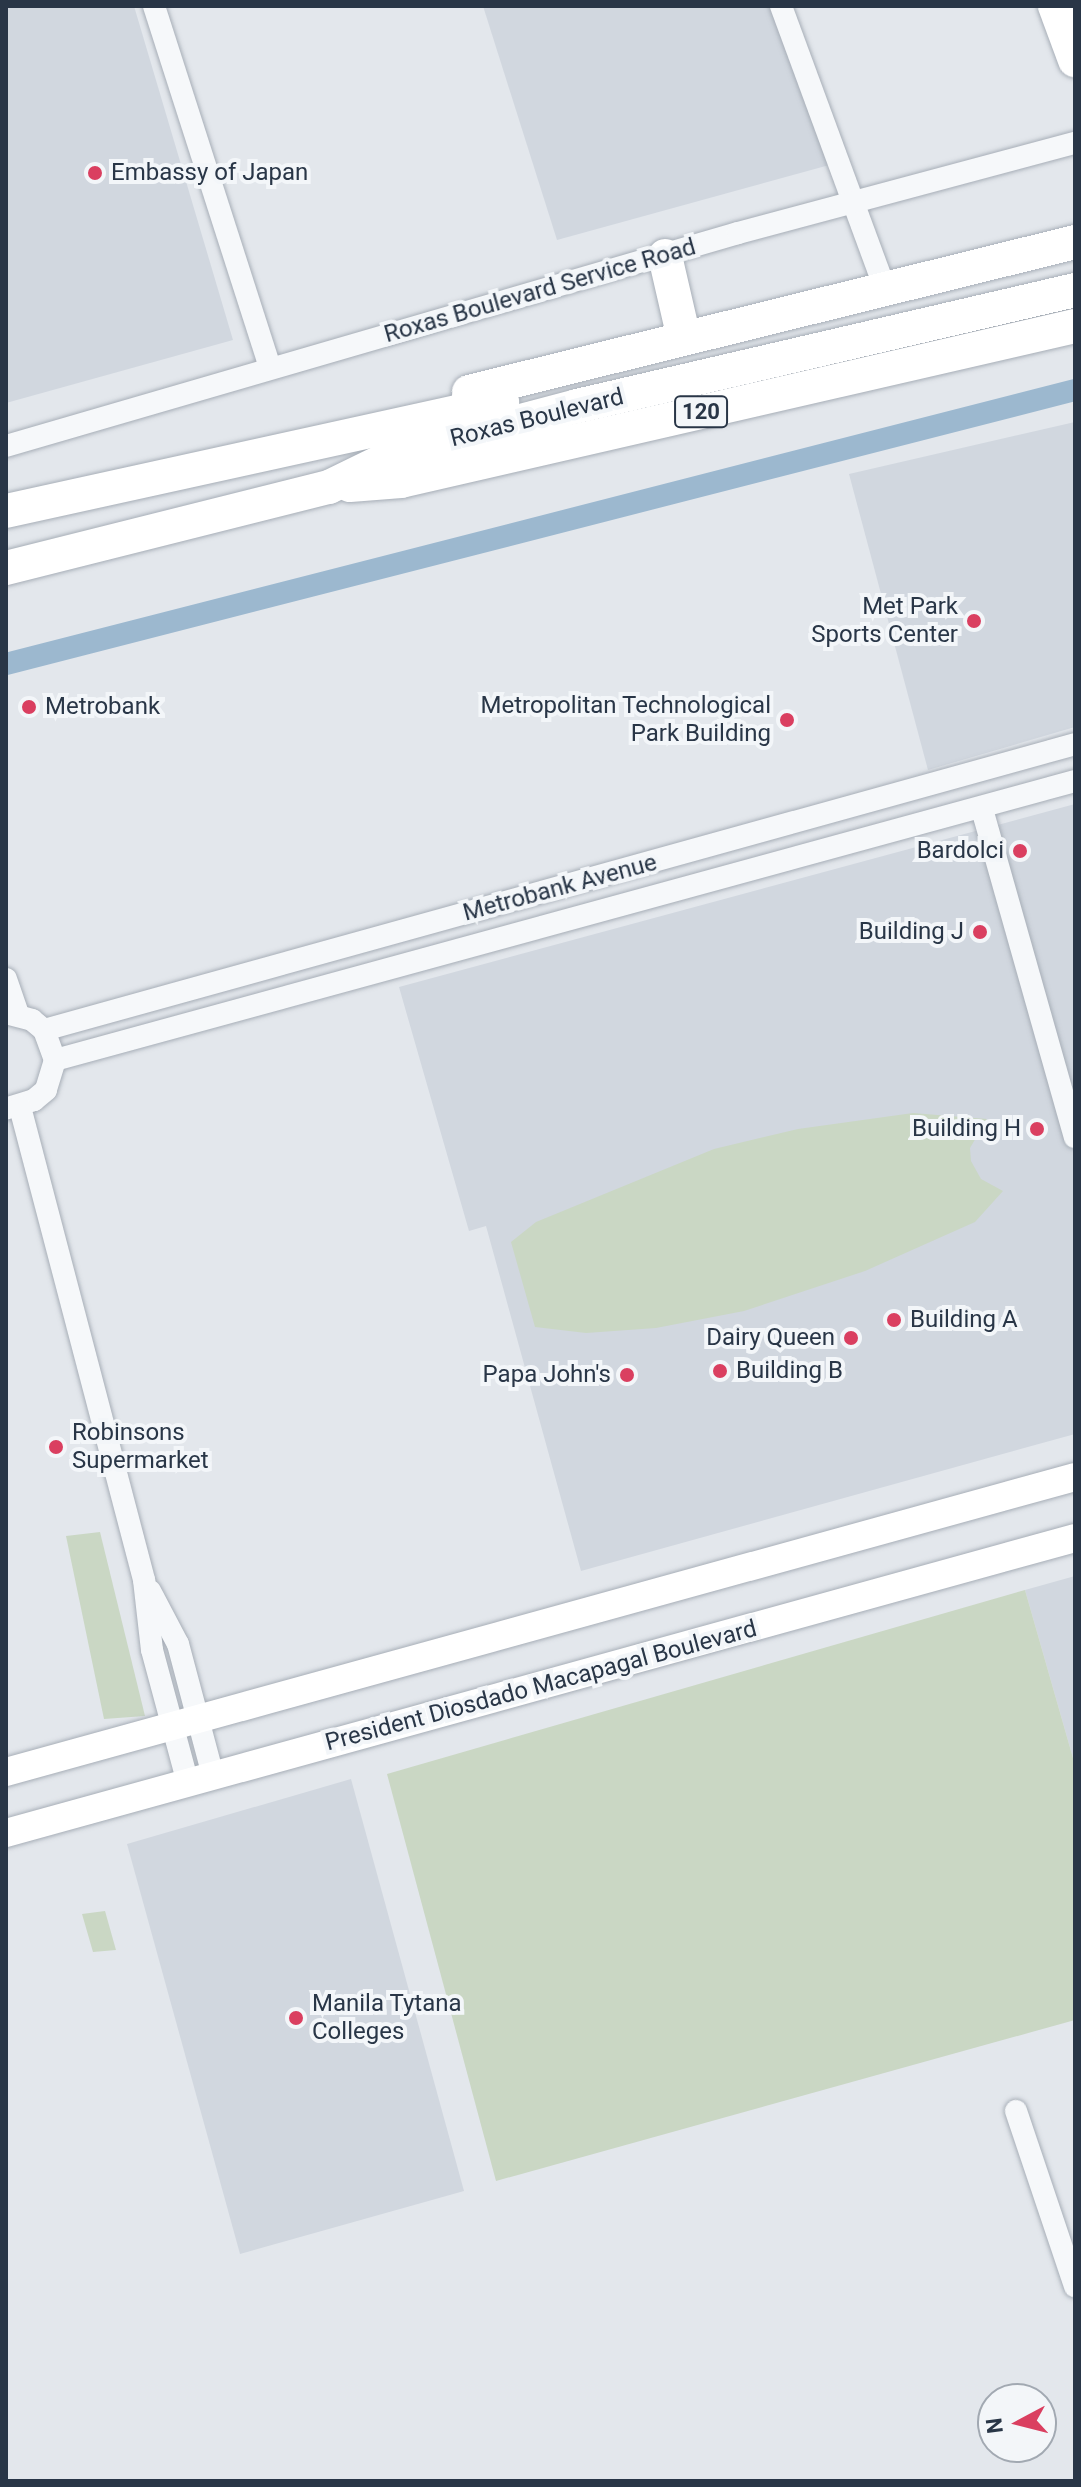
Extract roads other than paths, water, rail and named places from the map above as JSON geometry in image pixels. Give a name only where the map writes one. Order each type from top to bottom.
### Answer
[{"type":"highway","points":[[1055,6],[1075,60]]},
{"type":"highway","name":"120","points":[[320,439],[388,412],[684,338],[885,289],[1069,254]]},
{"type":"highway","name":"Roxas Boulevard","points":[[6,568],[329,487],[397,454],[574,396],[1069,254]]},
{"type":"highway","points":[[665,256],[684,338]]},
{"type":"highway","name":"Roxas Boulevard","points":[[6,511],[320,439],[392,430],[574,396],[1075,290]]},
{"type":"highway","name":"120","points":[[329,487],[401,481],[1074,326]]},
{"type":"main road","points":[[6,1772],[184,1720],[1075,1477]]},
{"type":"main road","name":"President Diosdado Macapagal Boulevard","points":[[6,1833],[1075,1538]]},
{"type":"street","points":[[154,6],[270,367]]},
{"type":"street","points":[[781,6],[850,206],[885,289]]},
{"type":"street","name":"Roxas Boulevard Service Road","points":[[6,446],[270,367],[1075,143]]},
{"type":"street","name":"Metrobank Avenue","points":[[44,1030],[1075,744]]},
{"type":"street","name":"Metrobank Avenue","points":[[55,1060],[982,809],[1075,781]]},
{"type":"street","points":[[982,809],[1075,1137]]},
{"type":"street","points":[[6,979],[12,1014],[44,1030],[55,1060],[46,1090],[13,1108],[144,1580],[152,1650],[184,1720],[200,1780]]},
{"type":"street","points":[[1016,2111],[1075,2286]]},
{"type":"waterway","points":[[6,664],[1075,390]]},
{"type":"place","name":"Embassy of Japan","points":[[95,173]]},
{"type":"place","name":"Met Park Sports Center","points":[[974,621]]},
{"type":"place","name":"Metrobank","points":[[29,707]]},
{"type":"place","name":"Metropolitan Technological Park Building","points":[[787,720]]},
{"type":"place","name":"Bardolci","points":[[1020,851]]},
{"type":"place","name":"Building J","points":[[980,932]]},
{"type":"place","name":"Building H","points":[[1037,1129]]},
{"type":"place","name":"Building A","points":[[894,1320]]},
{"type":"place","name":"Dairy Queen","points":[[851,1338]]},
{"type":"place","name":"Building B","points":[[720,1371]]},
{"type":"place","name":"Papa John's","points":[[627,1375]]},
{"type":"place","name":"Robinsons Supermarket","points":[[56,1447]]},
{"type":"place","name":"Manila Tytana Colleges","points":[[296,2018]]}]
